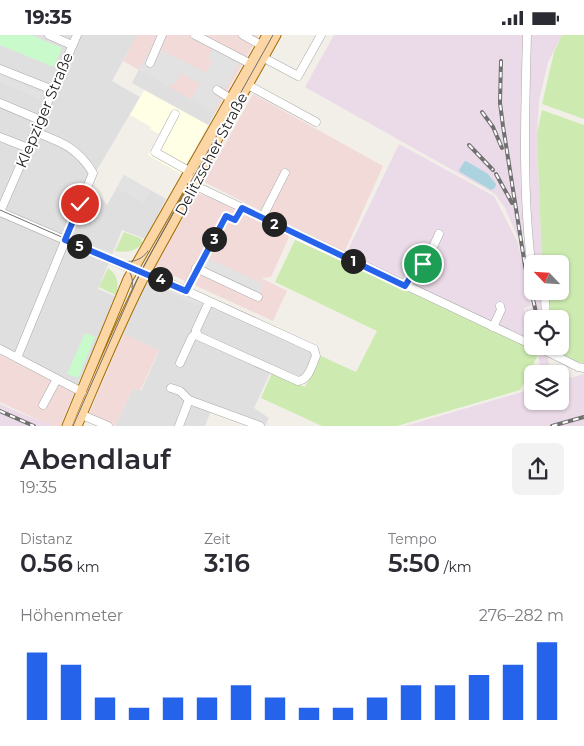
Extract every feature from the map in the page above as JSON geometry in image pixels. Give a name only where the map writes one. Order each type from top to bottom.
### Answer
[{"type":"main road","name":"Delitzscher Straße","points":[[67,426],[96,354],[134,269],[267,35]]},
{"type":"main road","name":"Delitzscher Straße","points":[[77,426],[146,273],[276,35]]},
{"type":"street","points":[[49,35],[72,45]]},
{"type":"street","name":"Klepziger Straße","points":[[0,212],[20,156],[28,148],[77,35]]},
{"type":"street","points":[[150,63],[162,35]]},
{"type":"street","points":[[195,35],[251,63]]},
{"type":"street","points":[[243,35],[261,45]]},
{"type":"street","points":[[264,58],[298,76],[321,35]]},
{"type":"street","points":[[527,35],[525,165],[530,255]]},
{"type":"street","points":[[0,69],[53,90]]},
{"type":"street","points":[[248,85],[316,122]]},
{"type":"street","points":[[217,89],[231,99]]},
{"type":"street","points":[[41,96],[49,100]]},
{"type":"street","points":[[0,103],[40,120]]},
{"type":"street","points":[[175,114],[155,152],[188,173],[194,185],[524,341]]},
{"type":"street","points":[[17,358],[93,173],[80,155],[66,144],[35,132]]},
{"type":"street","points":[[0,137],[28,148]]},
{"type":"street","points":[[262,218],[285,173]]},
{"type":"street","points":[[80,204],[92,208]]},
{"type":"street","points":[[186,291],[196,268],[226,216],[235,220],[242,208]]},
{"type":"street","points":[[0,212],[209,301],[314,349],[316,356],[306,378],[298,381],[198,336],[196,333]]},
{"type":"street","points":[[405,286],[418,265],[426,261],[439,235]]},
{"type":"street","points":[[196,268],[258,297]]},
{"type":"street","points":[[180,363],[192,337],[196,333],[209,301]]},
{"type":"street","points":[[493,327],[501,309],[500,306]]},
{"type":"street","points":[[0,349],[82,392]]},
{"type":"street","points":[[557,355],[578,367],[584,368]]},
{"type":"street","points":[[43,405],[57,379]]},
{"type":"street","points":[[171,388],[180,391],[189,400],[260,426]]},
{"type":"street","points":[[179,426],[189,400]]},
{"type":"street","points":[[82,415],[108,426]]},
{"type":"shaded area","points":[[0,35],[137,35],[112,81],[140,97],[89,182],[107,205],[124,175],[166,199],[145,239],[122,230],[98,289],[117,297],[75,390],[0,349]]},
{"type":"shaded area","points":[[137,35],[259,35],[215,113],[123,61]]},
{"type":"shaded area","points":[[334,35],[562,35],[548,62],[539,101],[537,133],[542,255],[524,255],[524,300],[530,300],[531,306],[524,308],[524,337],[346,254],[399,144],[494,196],[518,243],[522,261],[520,246],[526,245],[523,196],[524,235],[517,236],[505,208],[495,194],[305,87]]},
{"type":"shaded area","points":[[155,47],[206,73],[213,61],[208,58],[213,47],[240,61],[226,88],[221,86],[216,97],[220,99],[213,112],[191,100],[200,84],[181,73],[175,84],[172,83],[169,88],[139,69],[149,52],[151,53]]},
{"type":"shaded area","points":[[139,69],[215,113],[208,125],[132,83]]},
{"type":"shaded area","points":[[0,75],[42,93],[40,99],[0,82]]},
{"type":"shaded area","points":[[144,90],[208,125],[181,174],[148,155],[159,134],[130,115]]},
{"type":"shaded area","points":[[253,94],[383,166],[344,253],[204,182]]},
{"type":"shaded area","points":[[124,175],[151,191],[144,203],[117,188]]},
{"type":"shaded area","points":[[186,183],[190,190],[158,242],[153,240]]},
{"type":"shaded area","points":[[197,193],[252,217],[283,232],[289,237],[271,277],[261,278],[287,291],[273,321],[157,268],[156,265]]},
{"type":"shaded area","points":[[90,196],[103,201],[95,221],[83,214]]},
{"type":"shaded area","points":[[204,257],[263,284],[256,299],[197,272]]},
{"type":"shaded area","points":[[155,282],[315,354],[302,382],[272,369],[254,408],[269,418],[265,426],[189,400],[211,411],[205,426],[115,426],[133,388],[141,391],[159,351],[123,334],[145,285]]},
{"type":"shaded area","points":[[162,284],[201,302],[200,306],[160,288]]},
{"type":"shaded area","points":[[531,300],[543,300],[544,310],[526,310],[533,308]]},
{"type":"shaded area","points":[[123,334],[159,350],[140,391],[133,388],[115,426],[89,414]]},
{"type":"shaded area","points":[[0,349],[75,390],[61,426],[51,426],[0,402]]},
{"type":"shaded area","points":[[538,355],[547,355],[550,365],[540,365]]},
{"type":"shaded area","points":[[584,374],[584,426],[405,426],[524,391],[524,410],[569,410],[569,378]]},
{"type":"shaded area","points":[[0,404],[13,410],[53,426],[0,426]]},
{"type":"green space","points":[[0,35],[31,35],[62,48],[54,67],[0,45]]},
{"type":"green space","points":[[562,35],[584,35],[584,119],[542,104],[554,52]]},
{"type":"green space","points":[[542,110],[584,125],[584,363],[561,355],[569,355],[569,310],[544,310],[543,300],[569,300],[569,255],[542,255],[537,133]]},
{"type":"green space","points":[[124,232],[142,239],[141,241],[143,242],[131,251],[115,251]]},
{"type":"green space","points":[[295,240],[524,344],[524,355],[538,355],[533,365],[524,365],[524,382],[520,390],[397,426],[322,426],[261,398],[272,373],[305,387],[321,356],[356,372],[377,331],[275,282]]},
{"type":"green space","points":[[108,268],[117,280],[116,295],[99,287]]},
{"type":"green space","points":[[85,333],[95,337],[78,378],[67,374]]},
{"type":"water","points":[[466,161],[488,174],[496,184],[495,188],[491,190],[460,172],[459,170]]},
{"type":"tram line","points":[[73,426],[141,271],[273,35]]},
{"type":"tram line","points":[[0,210],[121,263],[131,274],[132,288]]},
{"type":"tram line","points":[[117,260],[134,261],[145,255],[148,251]]},
{"type":"railway","points":[[501,61],[500,103],[503,126],[525,266],[536,310]]},
{"type":"railway","points":[[482,112],[493,127],[502,148]]},
{"type":"railway","points":[[469,145],[493,170]]},
{"type":"railway","points":[[496,174],[512,203]]},
{"type":"railway","points":[[0,411],[34,426]]},
{"type":"railway","points":[[552,426],[584,417]]},
{"type":"route","points":[[80,204],[65,240],[186,291],[196,268],[226,216],[235,220],[242,208],[405,286],[418,265],[423,264]]}]
